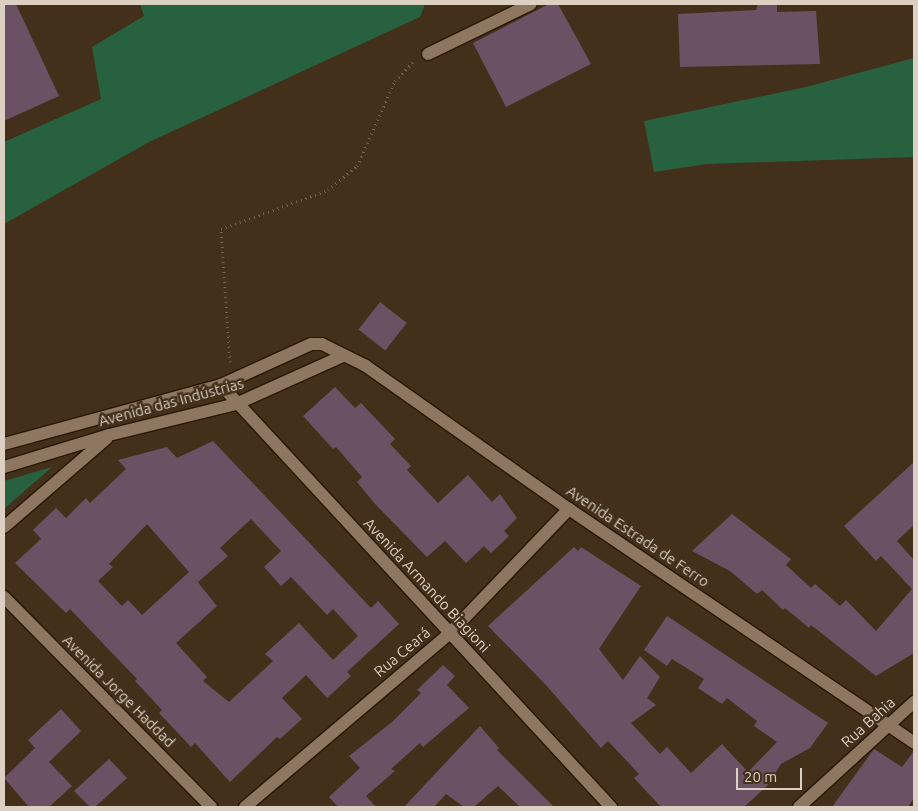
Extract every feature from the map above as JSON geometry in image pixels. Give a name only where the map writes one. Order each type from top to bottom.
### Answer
[{"type":"street","points":[[428,54],[531,4]]},
{"type":"street","name":"Avenida das Indústrias","points":[[4,444],[226,382],[311,344],[322,344],[343,356]]},
{"type":"street","name":"Avenida das Indústrias","points":[[4,467],[110,435],[236,404],[343,356]]},
{"type":"street","name":"Avenida Estrada de Ferro","points":[[343,356],[366,366],[569,509],[914,743]]},
{"type":"street","name":"Avenida Armando Biagioni","points":[[226,382],[236,404],[611,807]]},
{"type":"street","points":[[4,527],[110,435]]},
{"type":"street","name":"Rua Ceará","points":[[245,807],[450,633],[569,509]]},
{"type":"street","name":"Avenida Jorge Haddad","points":[[4,597],[210,807]]},
{"type":"street","name":"Rua Bahia","points":[[799,807],[914,702]]},
{"type":"path","points":[[226,382],[222,230],[328,190],[357,166],[395,81],[409,64],[428,54]]},
{"type":"green space","points":[[140,4],[425,4],[420,17],[149,142],[4,224],[4,142],[101,99],[92,47],[144,16]]},
{"type":"green space","points":[[914,58],[914,157],[707,164],[654,172],[644,121],[806,87]]},
{"type":"green space","points":[[52,467],[4,509],[4,481]]},
{"type":"building","points":[[4,4],[16,4],[59,96],[4,121]]},
{"type":"building","points":[[549,4],[558,4],[591,64],[506,107],[473,43]]},
{"type":"building","points":[[758,4],[777,4],[777,12],[816,11],[820,64],[680,67],[678,14],[756,10]]},
{"type":"building","points":[[380,302],[407,323],[385,351],[358,330]]},
{"type":"building","points":[[335,387],[355,408],[361,403],[395,439],[390,444],[411,466],[407,470],[438,503],[468,475],[492,502],[500,494],[517,518],[504,531],[509,536],[491,553],[484,546],[466,563],[445,541],[427,557],[376,505],[357,482],[362,477],[336,447],[333,449],[303,416]]},
{"type":"building","points":[[213,441],[371,608],[378,601],[399,624],[347,672],[351,676],[327,698],[306,675],[282,698],[302,719],[280,739],[277,737],[230,782],[195,743],[191,747],[159,713],[162,710],[135,681],[137,679],[70,609],[66,613],[15,563],[41,539],[33,530],[56,508],[66,518],[86,498],[90,503],[126,469],[118,460],[167,447],[177,458]],"holes":[[[251,519],[281,551],[264,567],[281,586],[291,577],[327,615],[333,609],[358,636],[333,660],[299,623],[265,654],[273,661],[229,702],[203,681],[207,677],[176,643],[217,606],[192,575],[198,582],[228,556],[220,548]],[[147,524],[189,572],[142,615],[128,600],[122,606],[98,581],[113,567],[109,564]]]},
{"type":"building","points":[[914,462],[914,525],[897,541],[914,560],[914,653],[876,676],[811,625],[809,628],[785,608],[783,610],[762,590],[757,594],[730,571],[692,551],[732,514],[791,559],[786,565],[811,588],[815,584],[840,606],[846,600],[876,631],[912,589],[881,556],[876,561],[844,526]]},
{"type":"building","points":[[574,547],[578,551],[581,547],[641,586],[599,649],[623,680],[640,656],[660,677],[647,698],[656,705],[631,723],[660,754],[667,747],[691,773],[722,744],[748,772],[777,742],[754,726],[757,721],[727,698],[722,704],[698,688],[704,679],[672,659],[667,666],[644,650],[667,616],[828,723],[810,748],[781,764],[768,785],[744,807],[661,807],[634,778],[639,774],[608,741],[601,748],[545,684],[488,626]]},
{"type":"building","points":[[443,665],[455,676],[447,685],[469,708],[423,747],[420,743],[391,769],[395,771],[366,796],[376,807],[338,807],[329,797],[360,768],[349,756],[392,722],[421,693],[417,690]]},
{"type":"building","points":[[61,709],[81,731],[49,762],[72,786],[49,807],[29,807],[4,778],[35,748],[28,740]]},
{"type":"building","points":[[480,726],[499,748],[497,750],[554,807],[520,807],[498,786],[474,807],[464,807],[446,794],[434,807],[404,807]]},
{"type":"building","points":[[874,749],[902,767],[914,751],[914,798],[908,807],[832,807]]},
{"type":"building","points":[[109,759],[127,778],[95,807],[90,807],[74,791]]}]
